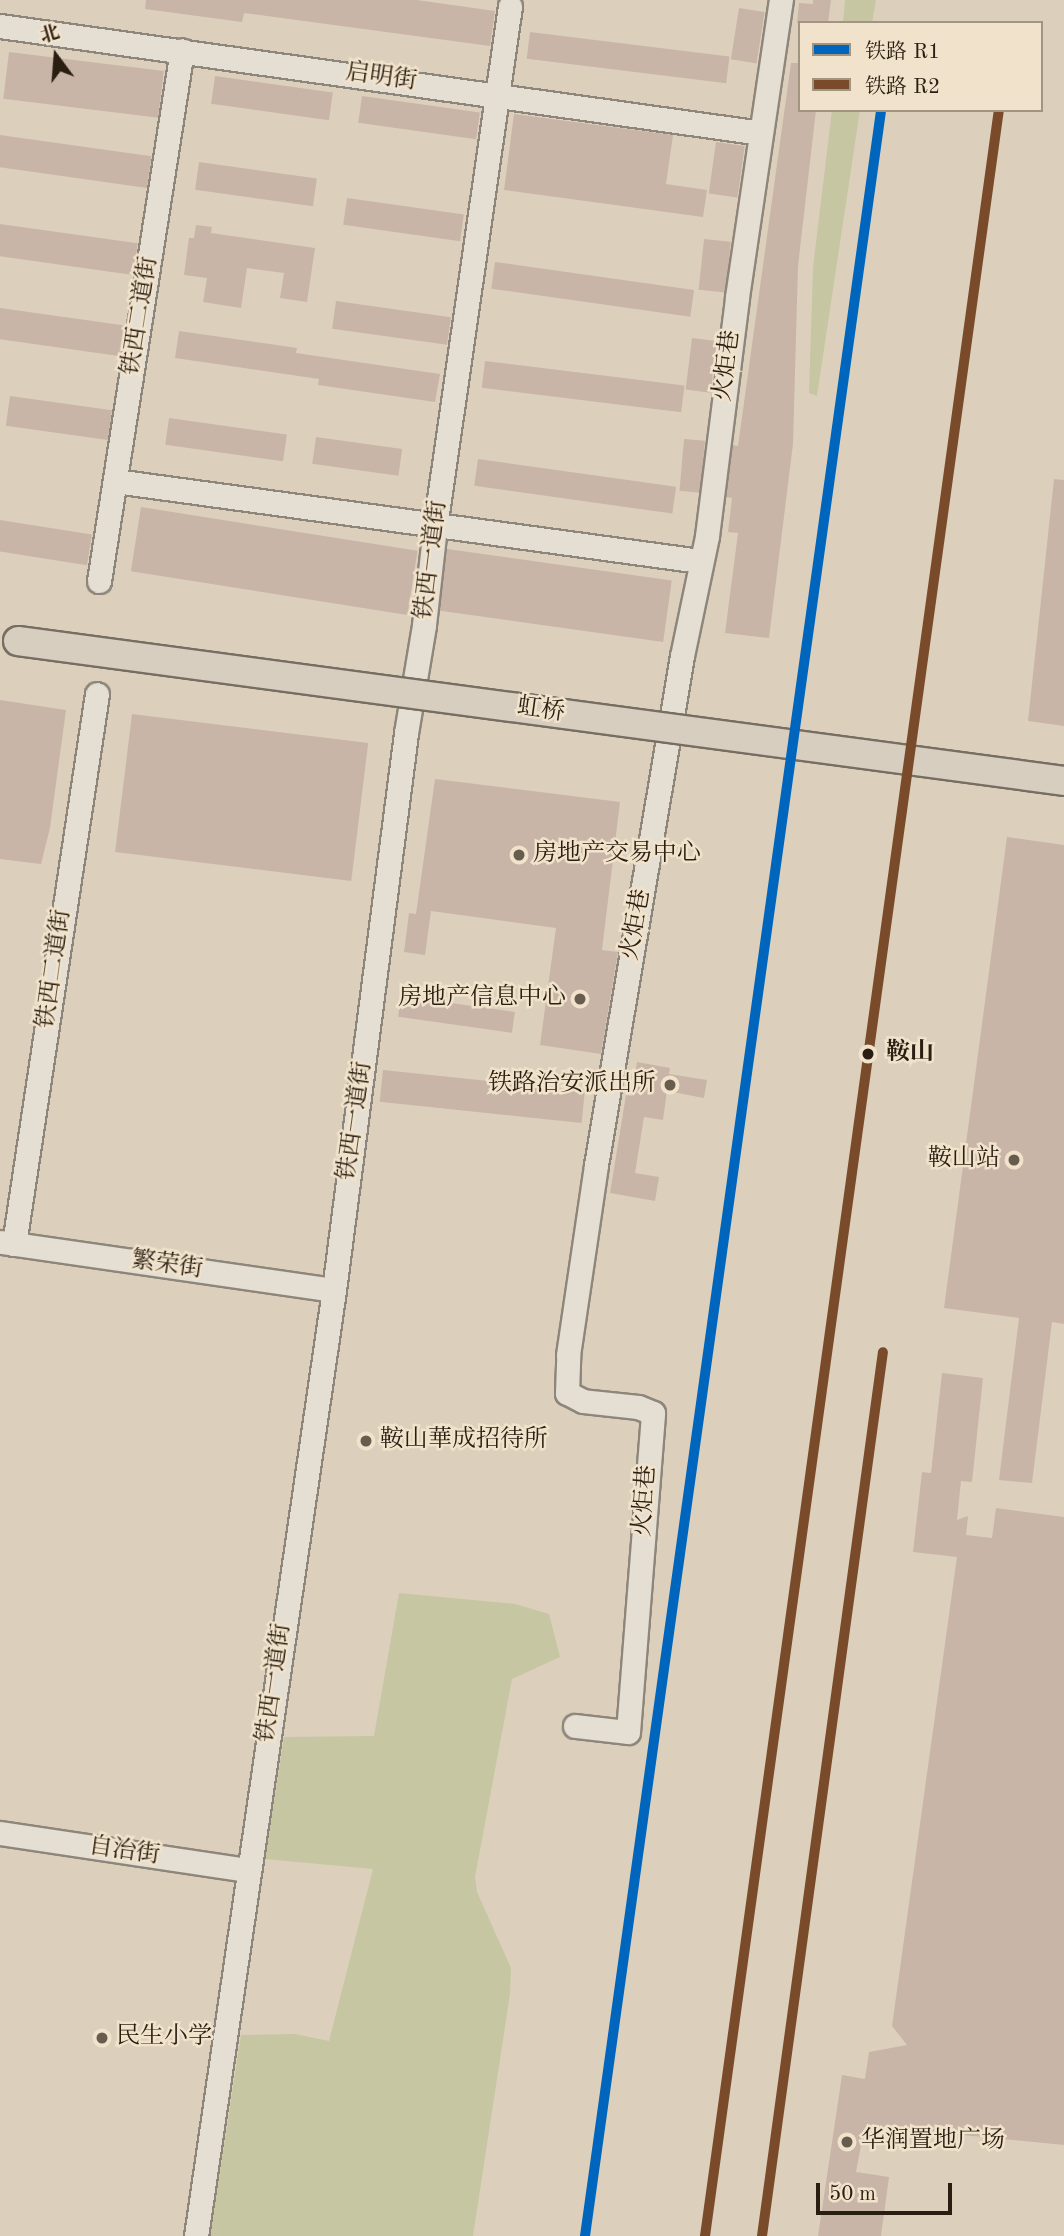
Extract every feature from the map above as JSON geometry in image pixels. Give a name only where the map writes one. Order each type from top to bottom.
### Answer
[{"type":"main road","name":"虹桥","points":[[18,641],[1064,781]]},
{"type":"street","name":"火炬巷","points":[[575,1726],[628,1732],[653,1413],[638,1407],[583,1401],[567,1393],[568,1355],[596,1166],[700,561],[707,536],[737,297],[781,0]]},
{"type":"street","name":"铁西一道街","points":[[196,2236],[334,1290],[435,527],[495,95],[510,6]]},
{"type":"street","name":"启明街","points":[[0,26],[761,133]]},
{"type":"street","name":"铁西二道街","points":[[99,582],[182,50]]},
{"type":"street","points":[[115,481],[435,527],[700,561]]},
{"type":"street","name":"铁西二道街","points":[[7,1243],[97,695]]},
{"type":"street","name":"繁荣街","points":[[7,1243],[334,1290]]},
{"type":"street","name":"自治街","points":[[0,1833],[248,1870]]},
{"type":"green space","points":[[845,0],[876,0],[872,21],[843,21]]},
{"type":"green space","points":[[832,112],[860,112],[817,396],[809,393],[813,267]]},
{"type":"green space","points":[[399,1593],[515,1604],[549,1614],[560,1657],[512,1679],[475,1877],[477,1892],[511,1968],[510,1994],[473,2236],[210,2236],[241,2035],[295,2034],[329,2041],[373,1869],[265,1859],[284,1737],[374,1736]]},
{"type":"building","points":[[146,0],[417,0],[495,11],[490,46],[244,13],[242,22],[145,9]]},
{"type":"building","points":[[813,0],[831,0],[828,21],[797,23],[799,3],[813,4]]},
{"type":"building","points":[[739,8],[765,12],[757,63],[731,59]]},
{"type":"building","points":[[530,32],[730,56],[726,83],[527,59]]},
{"type":"building","points":[[9,52],[164,71],[158,118],[3,99]]},
{"type":"building","points":[[791,63],[798,63],[798,112],[816,112],[798,266],[793,444],[769,638],[725,633],[738,533],[728,532],[732,498],[726,497],[732,445],[738,446]]},
{"type":"building","points":[[215,76],[333,93],[329,120],[211,104]]},
{"type":"building","points":[[362,96],[480,113],[476,139],[358,123]]},
{"type":"building","points":[[514,114],[673,135],[666,184],[707,190],[703,217],[504,190]]},
{"type":"building","points":[[0,135],[152,156],[147,188],[0,167]]},
{"type":"building","points":[[716,142],[745,146],[737,198],[709,193]]},
{"type":"building","points":[[199,162],[317,179],[313,206],[195,190]]},
{"type":"building","points":[[347,198],[464,214],[460,241],[343,225]]},
{"type":"building","points":[[0,224],[138,243],[133,275],[0,256]]},
{"type":"building","points":[[196,225],[212,227],[211,233],[315,248],[307,302],[280,298],[284,273],[247,268],[241,308],[203,302],[207,278],[184,275],[189,238],[194,238]]},
{"type":"building","points":[[704,239],[731,242],[726,293],[699,290]]},
{"type":"building","points":[[495,262],[694,290],[690,317],[491,289]]},
{"type":"building","points":[[336,301],[451,317],[447,345],[332,329]]},
{"type":"building","points":[[0,308],[125,326],[120,356],[0,339]]},
{"type":"building","points":[[179,331],[297,348],[296,353],[440,374],[435,402],[318,385],[319,379],[175,358]]},
{"type":"building","points":[[692,338],[717,341],[710,393],[686,390]]},
{"type":"building","points":[[485,361],[685,385],[681,412],[482,388]]},
{"type":"building","points":[[10,396],[112,410],[108,440],[6,426]]},
{"type":"building","points":[[169,418],[287,435],[283,461],[165,445]]},
{"type":"building","points":[[316,437],[402,449],[398,476],[312,464]]},
{"type":"building","points":[[684,439],[705,441],[700,493],[679,491]]},
{"type":"building","points":[[478,459],[676,487],[672,514],[474,486]]},
{"type":"building","points":[[1054,479],[1064,480],[1064,726],[1028,721]]},
{"type":"building","points":[[141,507],[418,551],[407,615],[131,571]]},
{"type":"building","points":[[0,520],[92,535],[87,565],[0,551]]},
{"type":"building","points":[[447,549],[672,581],[663,642],[438,610]]},
{"type":"building","points":[[0,700],[66,710],[50,828],[41,864],[0,859]]},
{"type":"building","points":[[132,714],[368,743],[351,881],[115,852]]},
{"type":"building","name":"房地产交易中心","points":[[435,779],[620,802],[602,950],[618,952],[601,1054],[540,1045],[556,928],[431,911],[425,955],[404,952],[409,913],[416,914]]},
{"type":"building","name":"鞍山站","points":[[1007,837],[1064,845],[1064,1324],[1052,1322],[1032,1483],[999,1480],[1019,1318],[944,1308]]},
{"type":"building","points":[[401,996],[515,1012],[512,1033],[398,1017]]},
{"type":"building","points":[[637,1062],[670,1068],[669,1074],[707,1080],[704,1098],[667,1091],[663,1120],[644,1117],[635,1173],[659,1177],[655,1201],[610,1193],[626,1095],[632,1096]]},
{"type":"building","points":[[383,1070],[585,1091],[582,1123],[380,1102]]},
{"type":"building","points":[[942,1373],[983,1378],[972,1482],[961,1481],[957,1520],[968,1516],[966,1535],[992,1538],[996,1508],[1064,1517],[1064,2145],[891,2128],[862,2140],[856,2172],[889,2177],[881,2236],[818,2236],[842,2075],[865,2079],[869,2052],[907,2045],[892,2026],[957,1557],[913,1552],[922,1472],[931,1473]]},
{"type":"rail line","name":"R1","points":[[585,2236],[881,112]]},
{"type":"rail line","name":"R2","points":[[705,2236],[999,112]]},
{"type":"rail line","name":"R2","points":[[762,2236],[883,1352]]},
{"type":"place","name":"房地产交易中心","points":[[519,855]]},
{"type":"place","name":"房地产信息中心","points":[[580,999]]},
{"type":"place","name":"鞍山","points":[[868,1054]]},
{"type":"place","name":"铁路治安派出所","points":[[670,1085]]},
{"type":"place","name":"鞍山站","points":[[1014,1160]]},
{"type":"place","name":"鞍山華成招待所","points":[[366,1441]]},
{"type":"place","name":"民生小学","points":[[102,2038]]},
{"type":"place","name":"华润置地广场","points":[[847,2142]]}]
